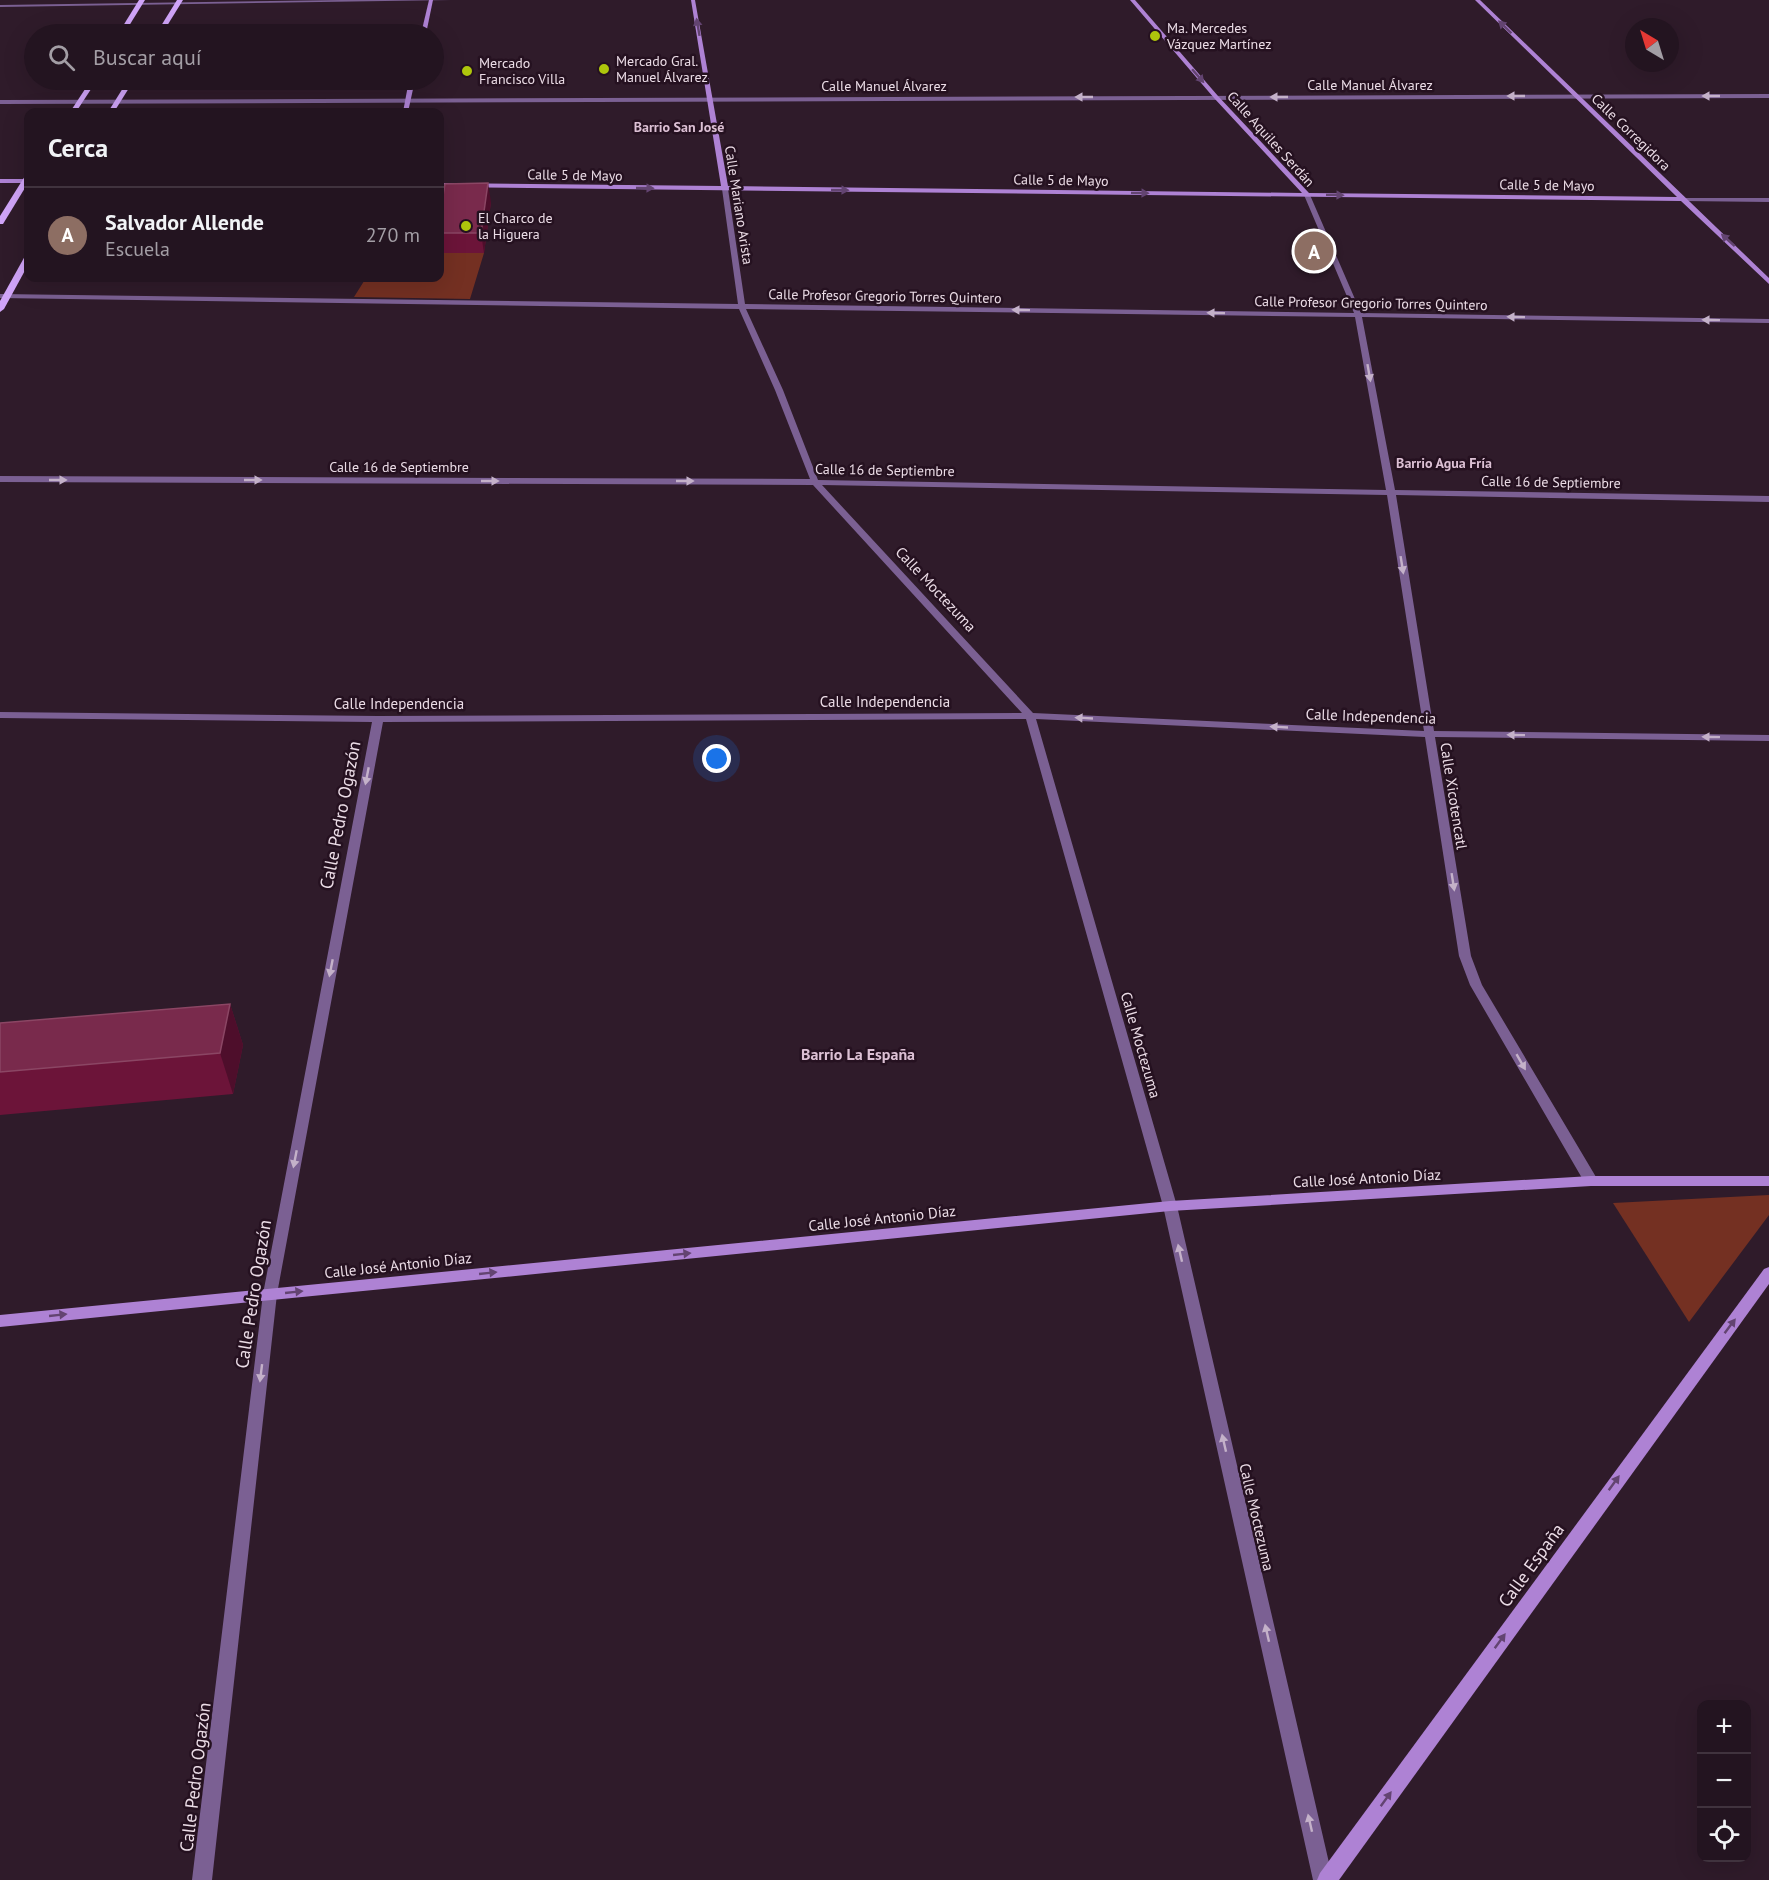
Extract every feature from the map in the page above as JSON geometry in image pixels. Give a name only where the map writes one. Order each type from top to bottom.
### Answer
[{"type":"main road","points":[[127,24],[140,2]]},
{"type":"main road","points":[[165,24],[179,2]]},
{"type":"main road","points":[[76,108],[88,90]]},
{"type":"main road","points":[[114,108],[125,90]]},
{"type":"main road","points":[[0,222],[24,186]]},
{"type":"main road","points":[[0,309],[4,296],[24,264]]},
{"type":"street","points":[[425,24],[431,0]]},
{"type":"street","points":[[0,6],[140,2],[448,0]]},
{"type":"street","name":"Calle Mariano Arista","points":[[693,0],[742,306]]},
{"type":"street","name":"Calle Aquiles Serdán","points":[[1132,0],[1216,97],[1306,195],[1358,315]]},
{"type":"street","name":"Calle Corregidora","points":[[1477,0],[1769,282]]},
{"type":"street","points":[[406,108],[410,90]]},
{"type":"street","name":"Calle Manuel Álvarez","points":[[0,102],[1769,96]]},
{"type":"street","points":[[0,181],[24,180]]},
{"type":"street","name":"Calle 5 de Mayo","points":[[444,186],[1683,199]]},
{"type":"street","points":[[1683,199],[1769,200]]},
{"type":"street","name":"Calle Profesor Gregorio Torres Quintero","points":[[4,296],[1769,321]]},
{"type":"street","name":"Calle Moctezuma","points":[[742,306],[779,390],[815,482],[1030,716],[1170,1206],[1325,1880]]},
{"type":"street","name":"Calle Xicotencatl","points":[[1358,315],[1391,492],[1465,956],[1476,985],[1591,1181]]},
{"type":"street","name":"Calle 16 de Septiembre","points":[[0,479],[815,482],[1769,499]]},
{"type":"street","name":"Calle Independencia","points":[[0,715],[378,719],[1030,716],[1429,734],[1769,738]]},
{"type":"street","name":"Calle Pedro Ogazón","points":[[202,1880],[270,1294],[378,719]]},
{"type":"street","name":"Calle José Antonio Díaz","points":[[0,1321],[1170,1206],[1591,1181],[1769,1181]]},
{"type":"street","name":"Calle España","points":[[1325,1880],[1769,1274]]},
{"type":"shaded area","points":[[444,253],[484,253],[470,299],[354,297],[363,282],[444,282]]},
{"type":"shaded area","points":[[1769,1195],[1769,1215],[1689,1322],[1613,1203]]},
{"type":"building","points":[[488,183],[481,233],[444,233],[445,184]]},
{"type":"building","points":[[230,1004],[220,1053],[0,1072],[0,1023]]},
{"type":"place","name":"Ma. Mercedes Vázquez Martínez","points":[[1155,36]]},
{"type":"place","name":"Mercado Gral. Manuel Álvarez","points":[[604,69]]},
{"type":"place","name":"Mercado Francisco Villa","points":[[467,71]]},
{"type":"place","name":"El Charco de la Higuera","points":[[466,226]]},
{"type":"place","name":"Salvador Allende","points":[[1314,251]]},
{"type":"district","name":"Barrio San José","points":[[679,127]]},
{"type":"district","name":"Barrio Agua Fría","points":[[1444,463]]},
{"type":"district","name":"Barrio La España","points":[[858,1054]]}]
